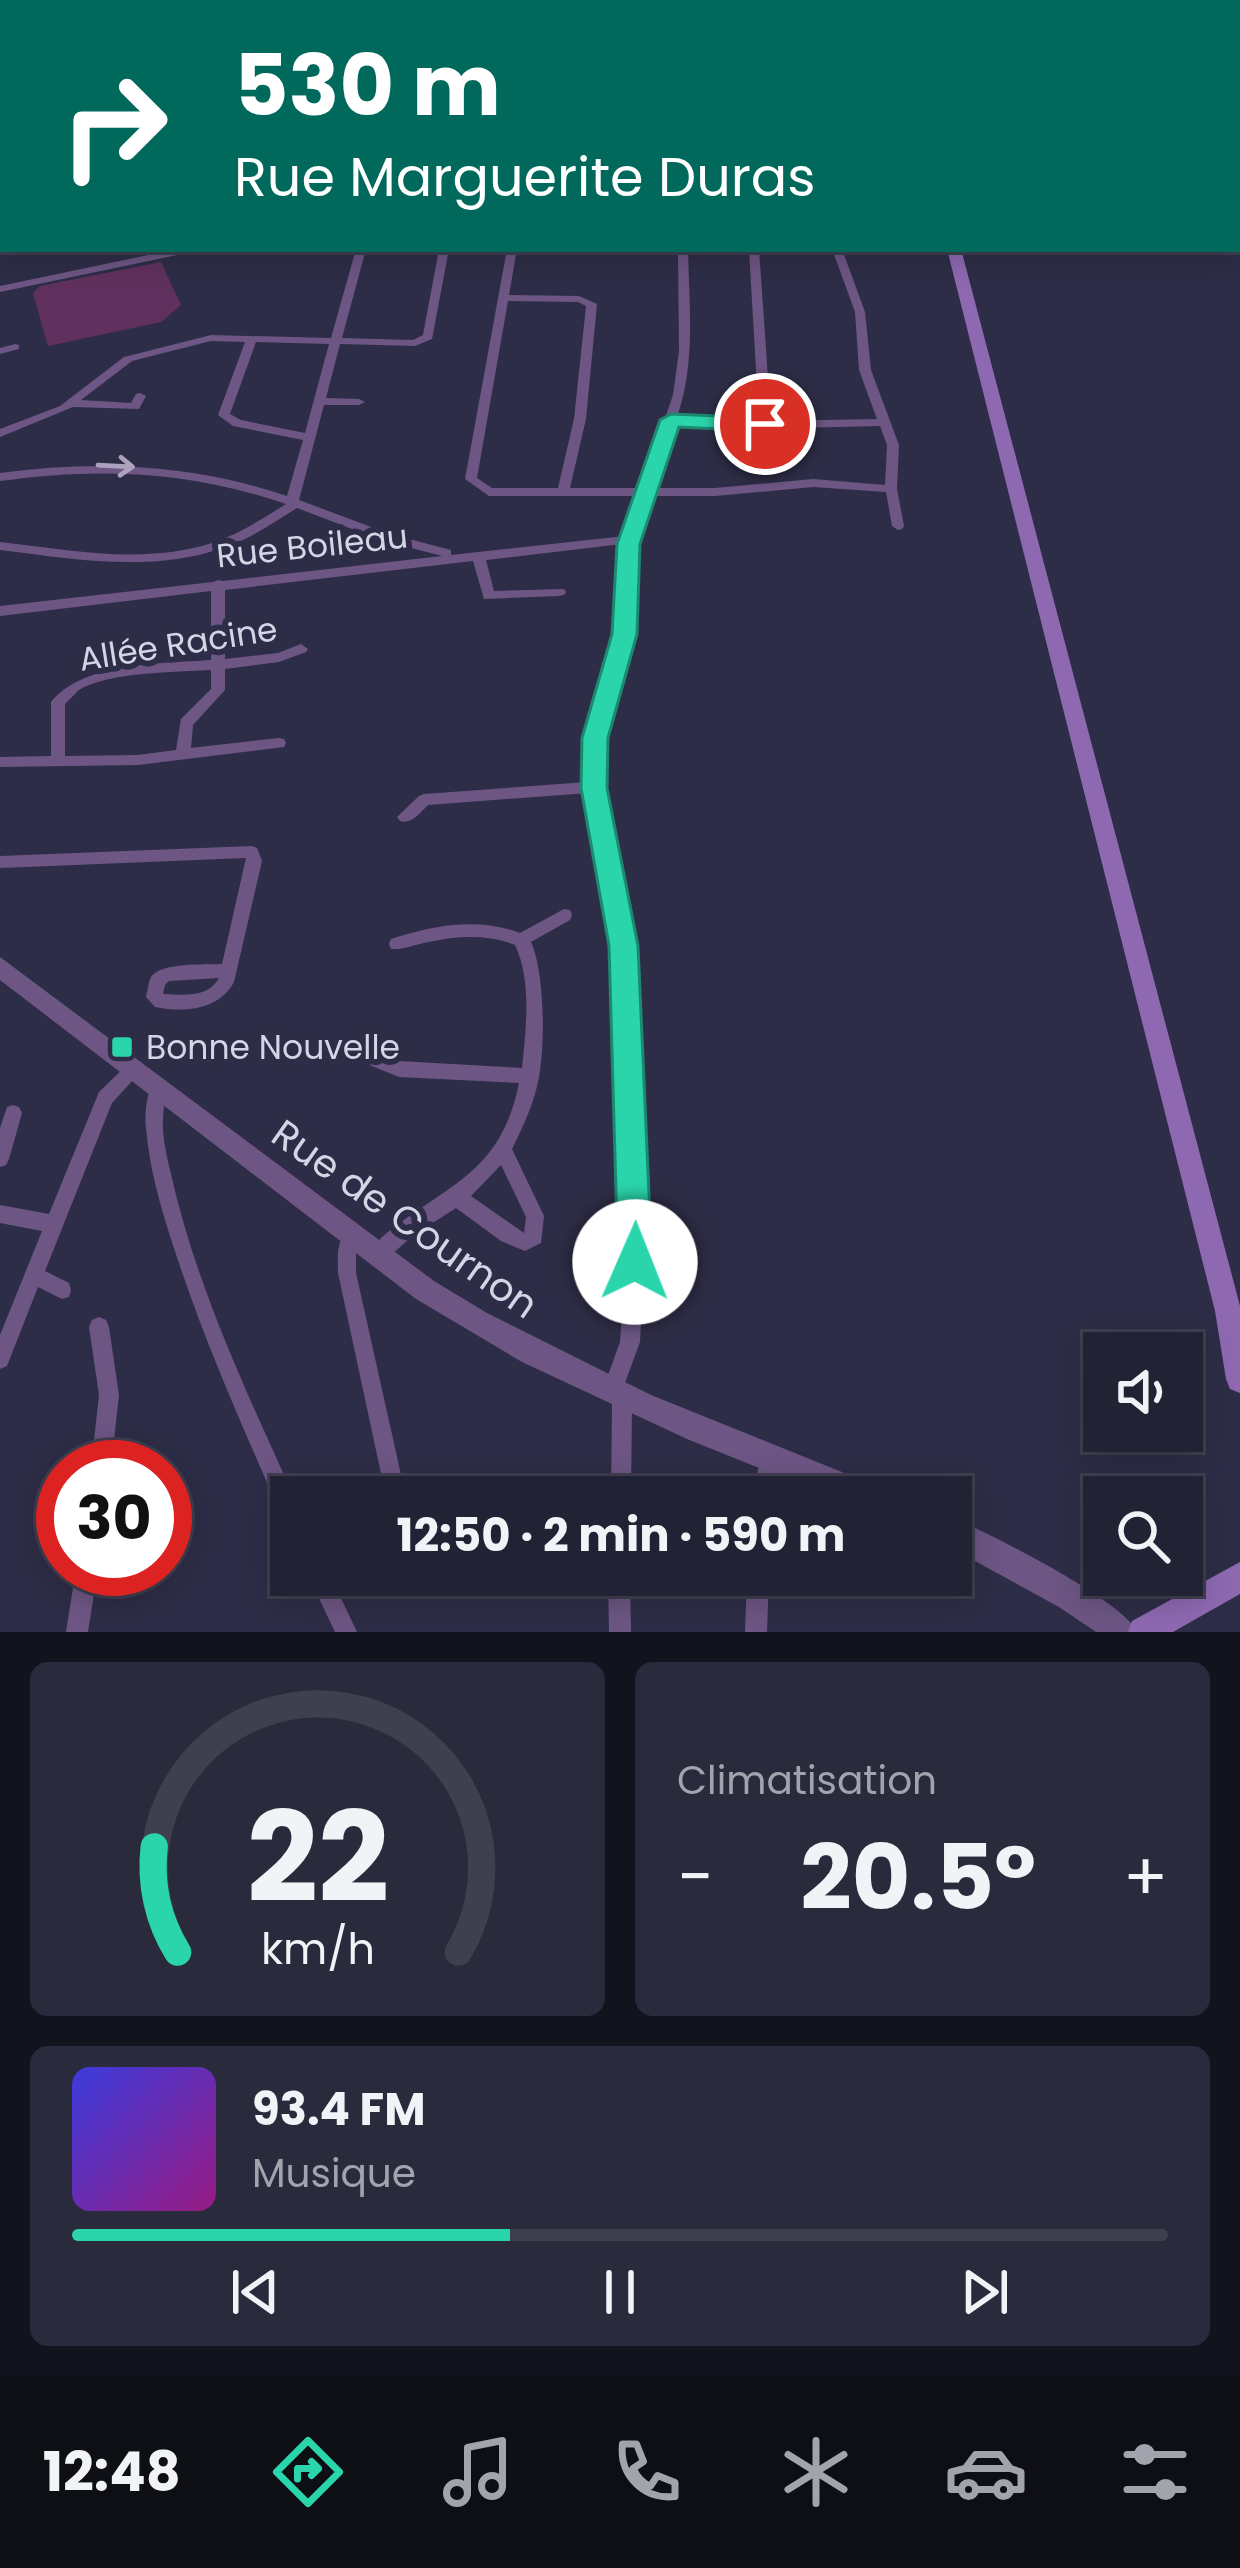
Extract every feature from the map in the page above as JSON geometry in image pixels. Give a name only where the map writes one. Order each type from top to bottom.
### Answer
[{"type":"main road","points":[[955,252],[1234,1322],[1240,1379]]},
{"type":"main road","points":[[1143,1632],[1182,1622],[1240,1577]]},
{"type":"street","points":[[0,289],[178,252]]},
{"type":"street","points":[[0,546],[171,561],[211,551],[294,502],[360,252]]},
{"type":"street","points":[[0,433],[71,403],[138,355],[221,337],[415,343],[428,337],[443,252]]},
{"type":"street","points":[[512,252],[471,479],[489,492],[813,483],[891,488]]},
{"type":"street","points":[[620,1476],[616,1398],[629,1342],[637,1226],[623,946],[594,788],[595,738],[625,634],[631,539],[671,420],[685,351],[683,252]]},
{"type":"street","points":[[754,252],[765,424]]},
{"type":"street","points":[[838,252],[860,313],[865,370],[895,453],[891,488],[898,526]]},
{"type":"street","points":[[504,298],[592,304],[580,419],[563,492]]},
{"type":"street","points":[[251,339],[224,416],[310,438]]},
{"type":"street","points":[[0,351],[15,347]]},
{"type":"street","points":[[71,403],[135,406],[140,396]]},
{"type":"street","points":[[320,400],[359,402]]},
{"type":"street","points":[[671,420],[885,422]]},
{"type":"street","points":[[0,477],[114,465],[219,481],[294,502],[409,555]]},
{"type":"street","points":[[374,538],[380,549],[376,567]]},
{"type":"street","name":"Rue Boileau","points":[[0,610],[376,567],[409,555],[478,556],[631,539]]},
{"type":"street","points":[[478,556],[489,596],[559,592]]},
{"type":"street","points":[[183,754],[186,723],[216,695],[218,584]]},
{"type":"street","name":"Allée Racine","points":[[58,761],[58,702],[63,692],[165,667],[283,657],[301,649]]},
{"type":"street","points":[[0,762],[183,754],[279,743]]},
{"type":"street","points":[[405,817],[424,800],[594,788]]},
{"type":"street","points":[[0,862],[242,848],[252,852],[229,970]]},
{"type":"street","points":[[521,940],[564,915]]},
{"type":"street","points":[[397,944],[424,933],[507,934],[521,940]]},
{"type":"street","points":[[377,1253],[402,1228],[456,1198],[503,1150],[531,1076],[532,982],[521,940]]},
{"type":"street","name":"Rue de Cournon","points":[[0,967],[354,1237],[487,1330],[616,1398],[814,1476]]},
{"type":"street","points":[[368,1057],[398,1069],[509,1071],[531,1076]]},
{"type":"street","points":[[0,1359],[105,1098],[134,1069]]},
{"type":"street","points":[[158,1088],[153,1131],[199,1299],[275,1476]]},
{"type":"street","points":[[0,1159],[13,1113]]},
{"type":"street","points":[[456,1198],[484,1212],[513,1240],[525,1243],[534,1237],[536,1216],[503,1150]]},
{"type":"street","points":[[0,1214],[54,1224]]},
{"type":"street","points":[[354,1237],[346,1247],[347,1273],[391,1476]]},
{"type":"street","points":[[34,1275],[62,1290]]},
{"type":"street","points":[[99,1327],[109,1395],[103,1440]]},
{"type":"street","points":[[766,1476],[769,1459]]},
{"type":"street","points":[[972,1544],[1110,1623]]},
{"type":"street","points":[[77,1632],[83,1596]]},
{"type":"street","points":[[329,1596],[346,1632]]},
{"type":"street","points":[[619,1596],[620,1632]]},
{"type":"street","points":[[756,1632],[757,1596]]},
{"type":"shaded area","points":[[161,262],[181,305],[161,322],[48,346],[33,293],[40,286]]},
{"type":"place","name":"Bonne Nouvelle","points":[[122,1047]]},
{"type":"route","points":[[635,1262],[623,946],[594,788],[595,738],[625,634],[628,544],[671,420],[765,424]]}]
